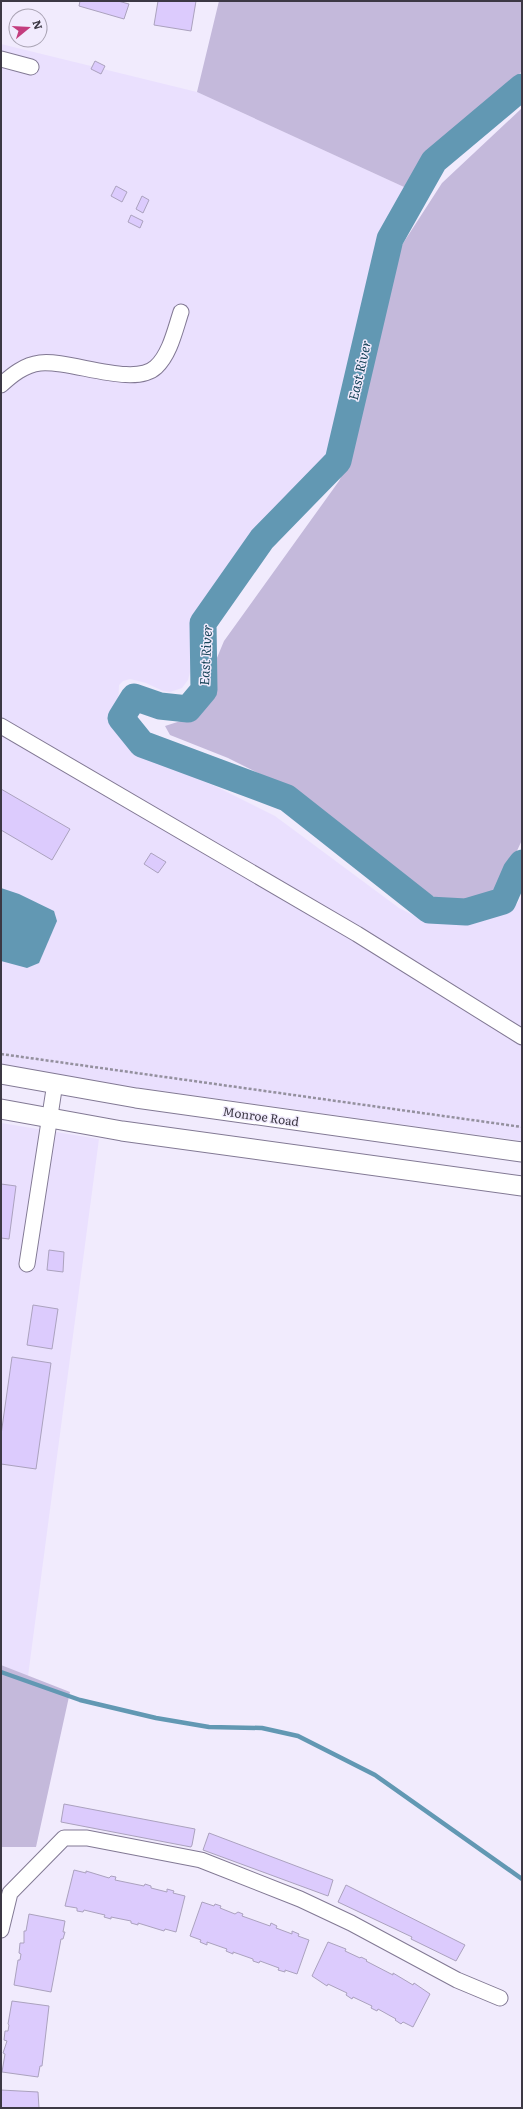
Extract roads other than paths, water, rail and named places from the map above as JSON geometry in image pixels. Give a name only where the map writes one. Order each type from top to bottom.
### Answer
[{"type":"main road","name":"Monroe Road","points":[[1,1074],[136,1098],[522,1152]]},
{"type":"main road","points":[[1,1109],[122,1131],[522,1186]]},
{"type":"lane","points":[[1,59],[31,67]]},
{"type":"lane","points":[[1,385],[20,370],[40,362],[53,362],[111,373],[142,374],[148,372],[160,362],[171,342],[181,312]]},
{"type":"lane","points":[[1,726],[350,930],[522,1037]]},
{"type":"lane","points":[[27,1264],[40,1176],[51,1118],[55,1083]]},
{"type":"lane","points":[[1,1930],[10,1893],[64,1838],[87,1838],[201,1860],[300,1899],[351,1923],[457,1980],[500,1998]]},
{"type":"water","points":[[1,888],[19,894],[54,911],[57,921],[39,963],[27,968],[1,961]]},
{"type":"waterway","name":"East River","points":[[522,87],[434,161],[390,239],[338,461],[262,539],[203,623],[204,690],[188,709],[160,706],[134,697],[121,718],[142,744],[287,798],[429,910],[466,912],[503,901],[516,871],[522,863]]},
{"type":"waterway","points":[[1,1672],[80,1700],[156,1718],[209,1727],[262,1728],[298,1736],[375,1775],[522,1879]]}]
